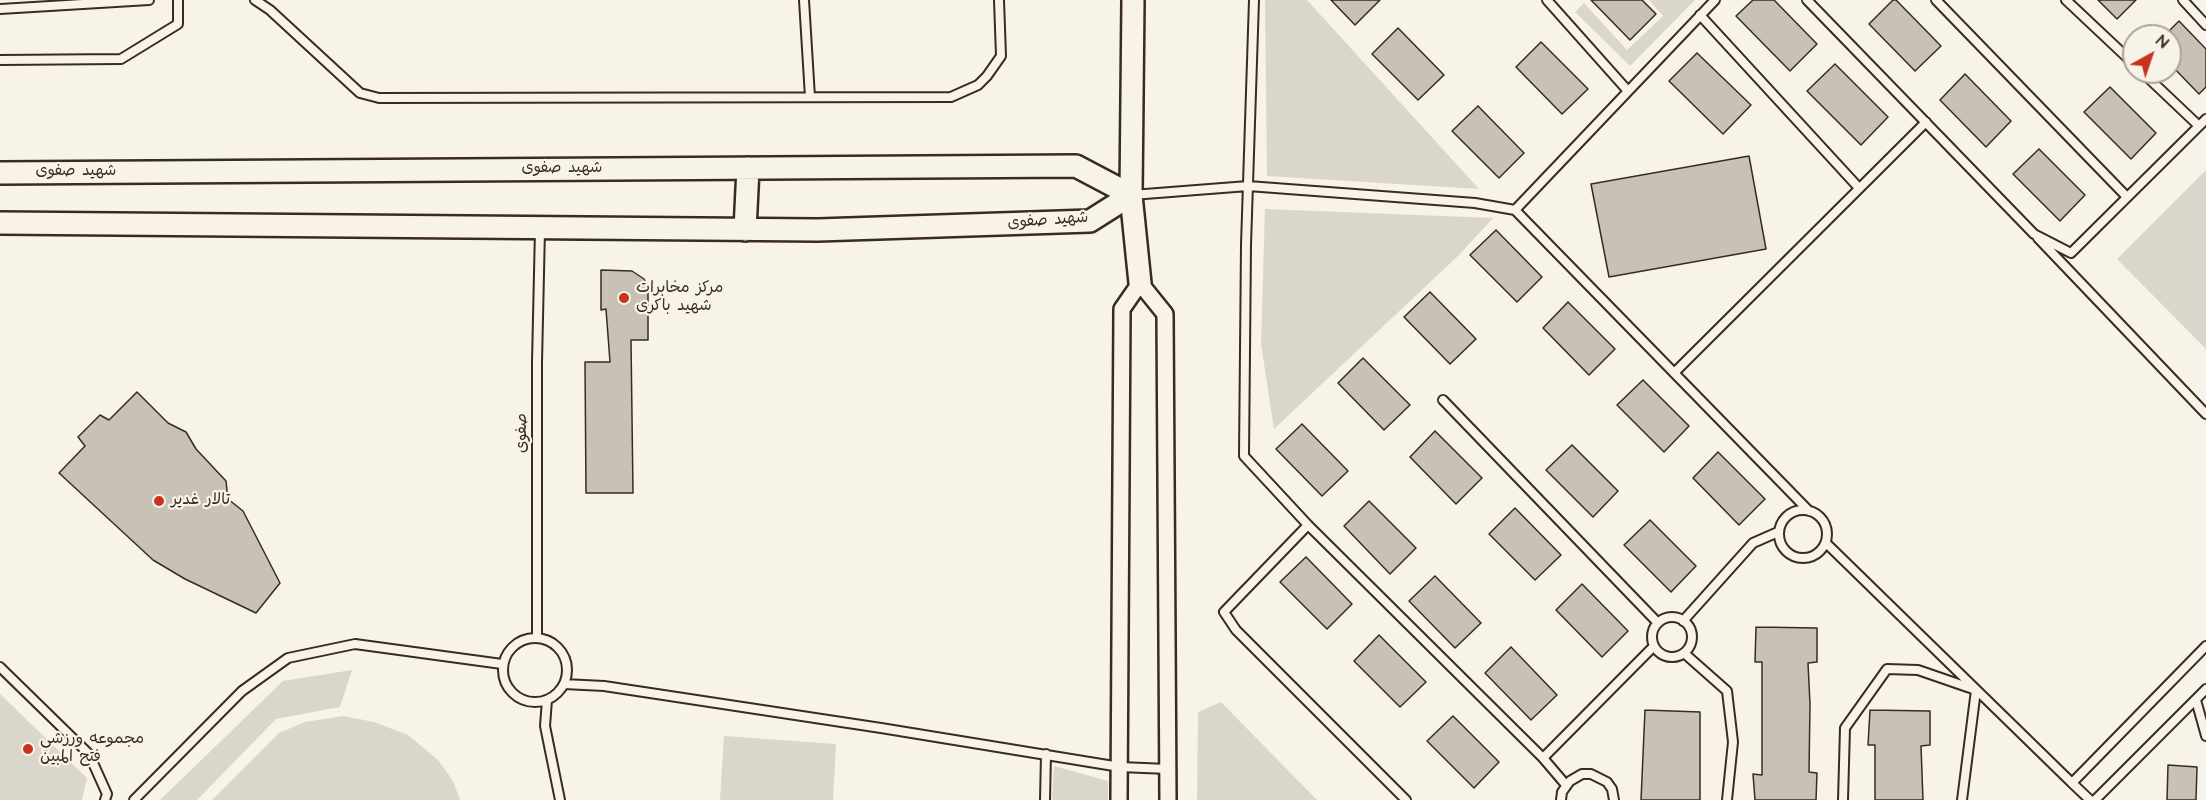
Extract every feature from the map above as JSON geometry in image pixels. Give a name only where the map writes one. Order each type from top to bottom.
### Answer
[{"type":"street","points":[[1133,0],[1131,195],[1140,283],[1165,314],[1168,800]]},
{"type":"street","name":"شهید صفوی","points":[[0,173],[1076,166],[1131,195],[1090,222],[818,230],[0,223]]},
{"type":"street","points":[[745,230],[748,168]]},
{"type":"street","points":[[1119,800],[1122,309],[1140,283]]},
{"type":"lane","points":[[0,9],[150,0]]},
{"type":"lane","points":[[0,60],[121,59],[178,24],[178,0]]},
{"type":"lane","points":[[255,0],[270,10],[360,93],[380,98],[951,97],[978,85],[1001,56],[999,0]]},
{"type":"lane","points":[[804,0],[810,98]]},
{"type":"lane","points":[[1254,0],[1248,186],[1244,456],[1308,525],[1543,758],[1566,785]]},
{"type":"lane","points":[[1547,0],[1628,91]]},
{"type":"lane","points":[[1515,210],[1715,0]]},
{"type":"lane","points":[[1807,0],[2206,414]]},
{"type":"lane","points":[[1936,0],[2127,197]]},
{"type":"lane","points":[[2066,0],[2122,53]]},
{"type":"lane","points":[[2182,0],[2206,25]]},
{"type":"lane","points":[[1700,15],[1859,188]]},
{"type":"lane","points":[[2155,84],[2199,126]]},
{"type":"lane","points":[[2033,233],[2071,253],[2206,119]]},
{"type":"lane","points":[[1674,373],[1926,122]]},
{"type":"lane","points":[[1131,195],[1248,186],[1475,203],[1515,210],[1809,511],[1816,514],[1826,527],[1826,543],[1816,555],[1801,559],[1794,557],[1782,547],[1778,532],[1788,514],[1795,511],[1809,511]]},
{"type":"lane","name":"صفوی","points":[[537,638],[537,362],[540,229]]},
{"type":"lane","points":[[1443,400],[1658,623]]},
{"type":"lane","points":[[1308,525],[1224,612],[1236,630],[1406,800]]},
{"type":"lane","points":[[1683,621],[1753,543],[1778,532]]},
{"type":"lane","points":[[1826,543],[2092,800],[2206,689]]},
{"type":"lane","points":[[1670,618],[1683,621],[1692,637],[1688,648],[1679,656],[1662,654],[1654,646],[1653,634],[1658,623],[1670,618]]},
{"type":"lane","points":[[537,638],[548,640],[563,654],[567,663],[567,674],[560,691],[547,700],[527,702],[510,692],[502,674],[502,664],[506,655],[519,641],[537,638]]},
{"type":"lane","points":[[134,800],[242,691],[288,658],[356,644],[502,664]]},
{"type":"lane","points":[[1543,758],[1654,646]]},
{"type":"lane","points":[[2072,783],[2206,646]]},
{"type":"lane","points":[[1684,653],[1727,691],[1734,742],[1727,800]]},
{"type":"lane","points":[[0,667],[89,754],[107,794],[105,800]]},
{"type":"lane","points":[[1843,800],[1845,728],[1887,669],[1918,670],[1976,690]]},
{"type":"lane","points":[[564,684],[615,688],[1120,767],[1169,769]]},
{"type":"lane","points":[[1962,800],[1976,690]]},
{"type":"lane","points":[[547,700],[545,726],[560,800]]},
{"type":"lane","points":[[2196,700],[2206,704]]},
{"type":"lane","points":[[2196,700],[2206,736]]},
{"type":"lane","points":[[1046,754],[1046,800]]},
{"type":"lane","points":[[1561,800],[1566,785],[1574,777],[1582,774],[1599,776],[1612,789],[1614,800]]},
{"type":"shaded area","points":[[1265,0],[1307,0],[1479,189],[1267,176]]},
{"type":"shaded area","points":[[1649,0],[1695,0],[1630,66],[1575,12],[1584,3],[1627,50],[1663,16]]},
{"type":"shaded area","points":[[2206,170],[2206,349],[2117,259]]},
{"type":"shaded area","points":[[1265,209],[1493,218],[1459,255],[1274,429],[1261,344]]},
{"type":"shaded area","points":[[352,670],[340,707],[276,719],[197,800],[160,800],[283,681]]},
{"type":"shaded area","name":"مجموعه ورزشي فتح المبين","points":[[0,694],[87,778],[82,800],[0,800]]},
{"type":"shaded area","points":[[1221,702],[1317,800],[1197,800],[1198,712]]},
{"type":"shaded area","points":[[343,716],[374,722],[408,735],[438,760],[453,781],[460,800],[212,800],[279,733],[305,722]]},
{"type":"shaded area","points":[[724,736],[836,744],[833,800],[720,800]]},
{"type":"shaded area","points":[[1054,766],[1108,781],[1108,800],[1052,800]]},
{"type":"building","points":[[1331,0],[1380,0],[1355,25]]},
{"type":"building","points":[[1591,0],[1642,0],[1656,14],[1630,40]]},
{"type":"building","points":[[1753,0],[1774,0],[1817,44],[1790,71],[1736,16]]},
{"type":"building","points":[[1893,0],[1896,0],[1941,46],[1915,71],[1869,24]]},
{"type":"building","points":[[2098,0],[2136,0],[2117,19]]},
{"type":"building","points":[[2182,24],[2206,49],[2206,87],[2199,94],[2182,76]]},
{"type":"building","points":[[1398,28],[1444,75],[1418,100],[1372,54]]},
{"type":"building","points":[[1541,42],[1588,89],[1562,114],[1516,67]]},
{"type":"building","points":[[1697,53],[1751,105],[1723,134],[1669,81]]},
{"type":"building","points":[[1835,64],[1888,117],[1861,145],[1807,91]]},
{"type":"building","points":[[1965,74],[2011,121],[1986,147],[1940,100]]},
{"type":"building","points":[[2110,87],[2156,133],[2131,159],[2084,112]]},
{"type":"building","points":[[1478,106],[1524,153],[1499,178],[1452,131]]},
{"type":"building","points":[[2039,149],[2085,195],[2060,221],[2013,174]]},
{"type":"building","points":[[1749,156],[1766,249],[1609,277],[1591,184]]},
{"type":"building","points":[[1496,230],[1542,277],[1517,302],[1470,255]]},
{"type":"building","points":[[601,270],[632,271],[644,279],[648,286],[648,340],[631,340],[633,493],[586,493],[585,362],[610,362],[606,309],[601,310]]},
{"type":"building","points":[[1430,292],[1476,339],[1450,364],[1404,317]]},
{"type":"building","points":[[1568,302],[1615,349],[1589,375],[1543,328]]},
{"type":"building","points":[[1363,358],[1410,405],[1384,430],[1338,383]]},
{"type":"building","points":[[1643,380],[1689,426],[1664,452],[1617,405]]},
{"type":"building","name":"تالار غدیر","points":[[137,392],[168,423],[186,432],[196,449],[226,481],[228,499],[243,511],[280,583],[256,613],[185,579],[153,560],[59,473],[85,446],[78,437],[100,415],[109,420]]},
{"type":"building","points":[[1302,424],[1348,471],[1322,496],[1276,449]]},
{"type":"building","points":[[1435,431],[1482,478],[1456,504],[1410,457]]},
{"type":"building","points":[[1572,445],[1618,491],[1593,517],[1546,470]]},
{"type":"building","points":[[1718,452],[1765,499],[1739,525],[1693,478]]},
{"type":"building","points":[[1369,501],[1416,548],[1390,574],[1344,526]]},
{"type":"building","points":[[1515,508],[1561,555],[1535,580],[1489,534]]},
{"type":"building","points":[[1650,520],[1696,566],[1671,592],[1624,545]]},
{"type":"building","points":[[1306,557],[1352,604],[1327,629],[1280,582]]},
{"type":"building","points":[[1435,576],[1481,623],[1455,648],[1409,601]]},
{"type":"building","points":[[1582,584],[1628,631],[1602,657],[1556,610]]},
{"type":"building","points":[[1756,627],[1817,628],[1817,662],[1808,663],[1809,772],[1817,773],[1816,800],[1755,800],[1753,774],[1762,775],[1762,662],[1755,662]]},
{"type":"building","points":[[1379,635],[1426,682],[1400,707],[1354,661]]},
{"type":"building","points":[[1511,647],[1557,695],[1531,720],[1485,673]]},
{"type":"building","points":[[1645,710],[1700,712],[1700,800],[1641,800]]},
{"type":"building","points":[[1870,710],[1930,711],[1930,745],[1921,746],[1923,800],[1875,800],[1875,745],[1868,745]]},
{"type":"building","points":[[1453,716],[1499,762],[1474,788],[1427,741]]},
{"type":"building","points":[[2168,765],[2197,767],[2196,800],[2167,800]]},
{"type":"place","name":"مرکز مخابرات شهید باکری","points":[[624,298]]},
{"type":"place","name":"تالار غدیر","points":[[159,501]]},
{"type":"place","name":"مجموعه ورزشي فتح المبين","points":[[28,749]]}]
